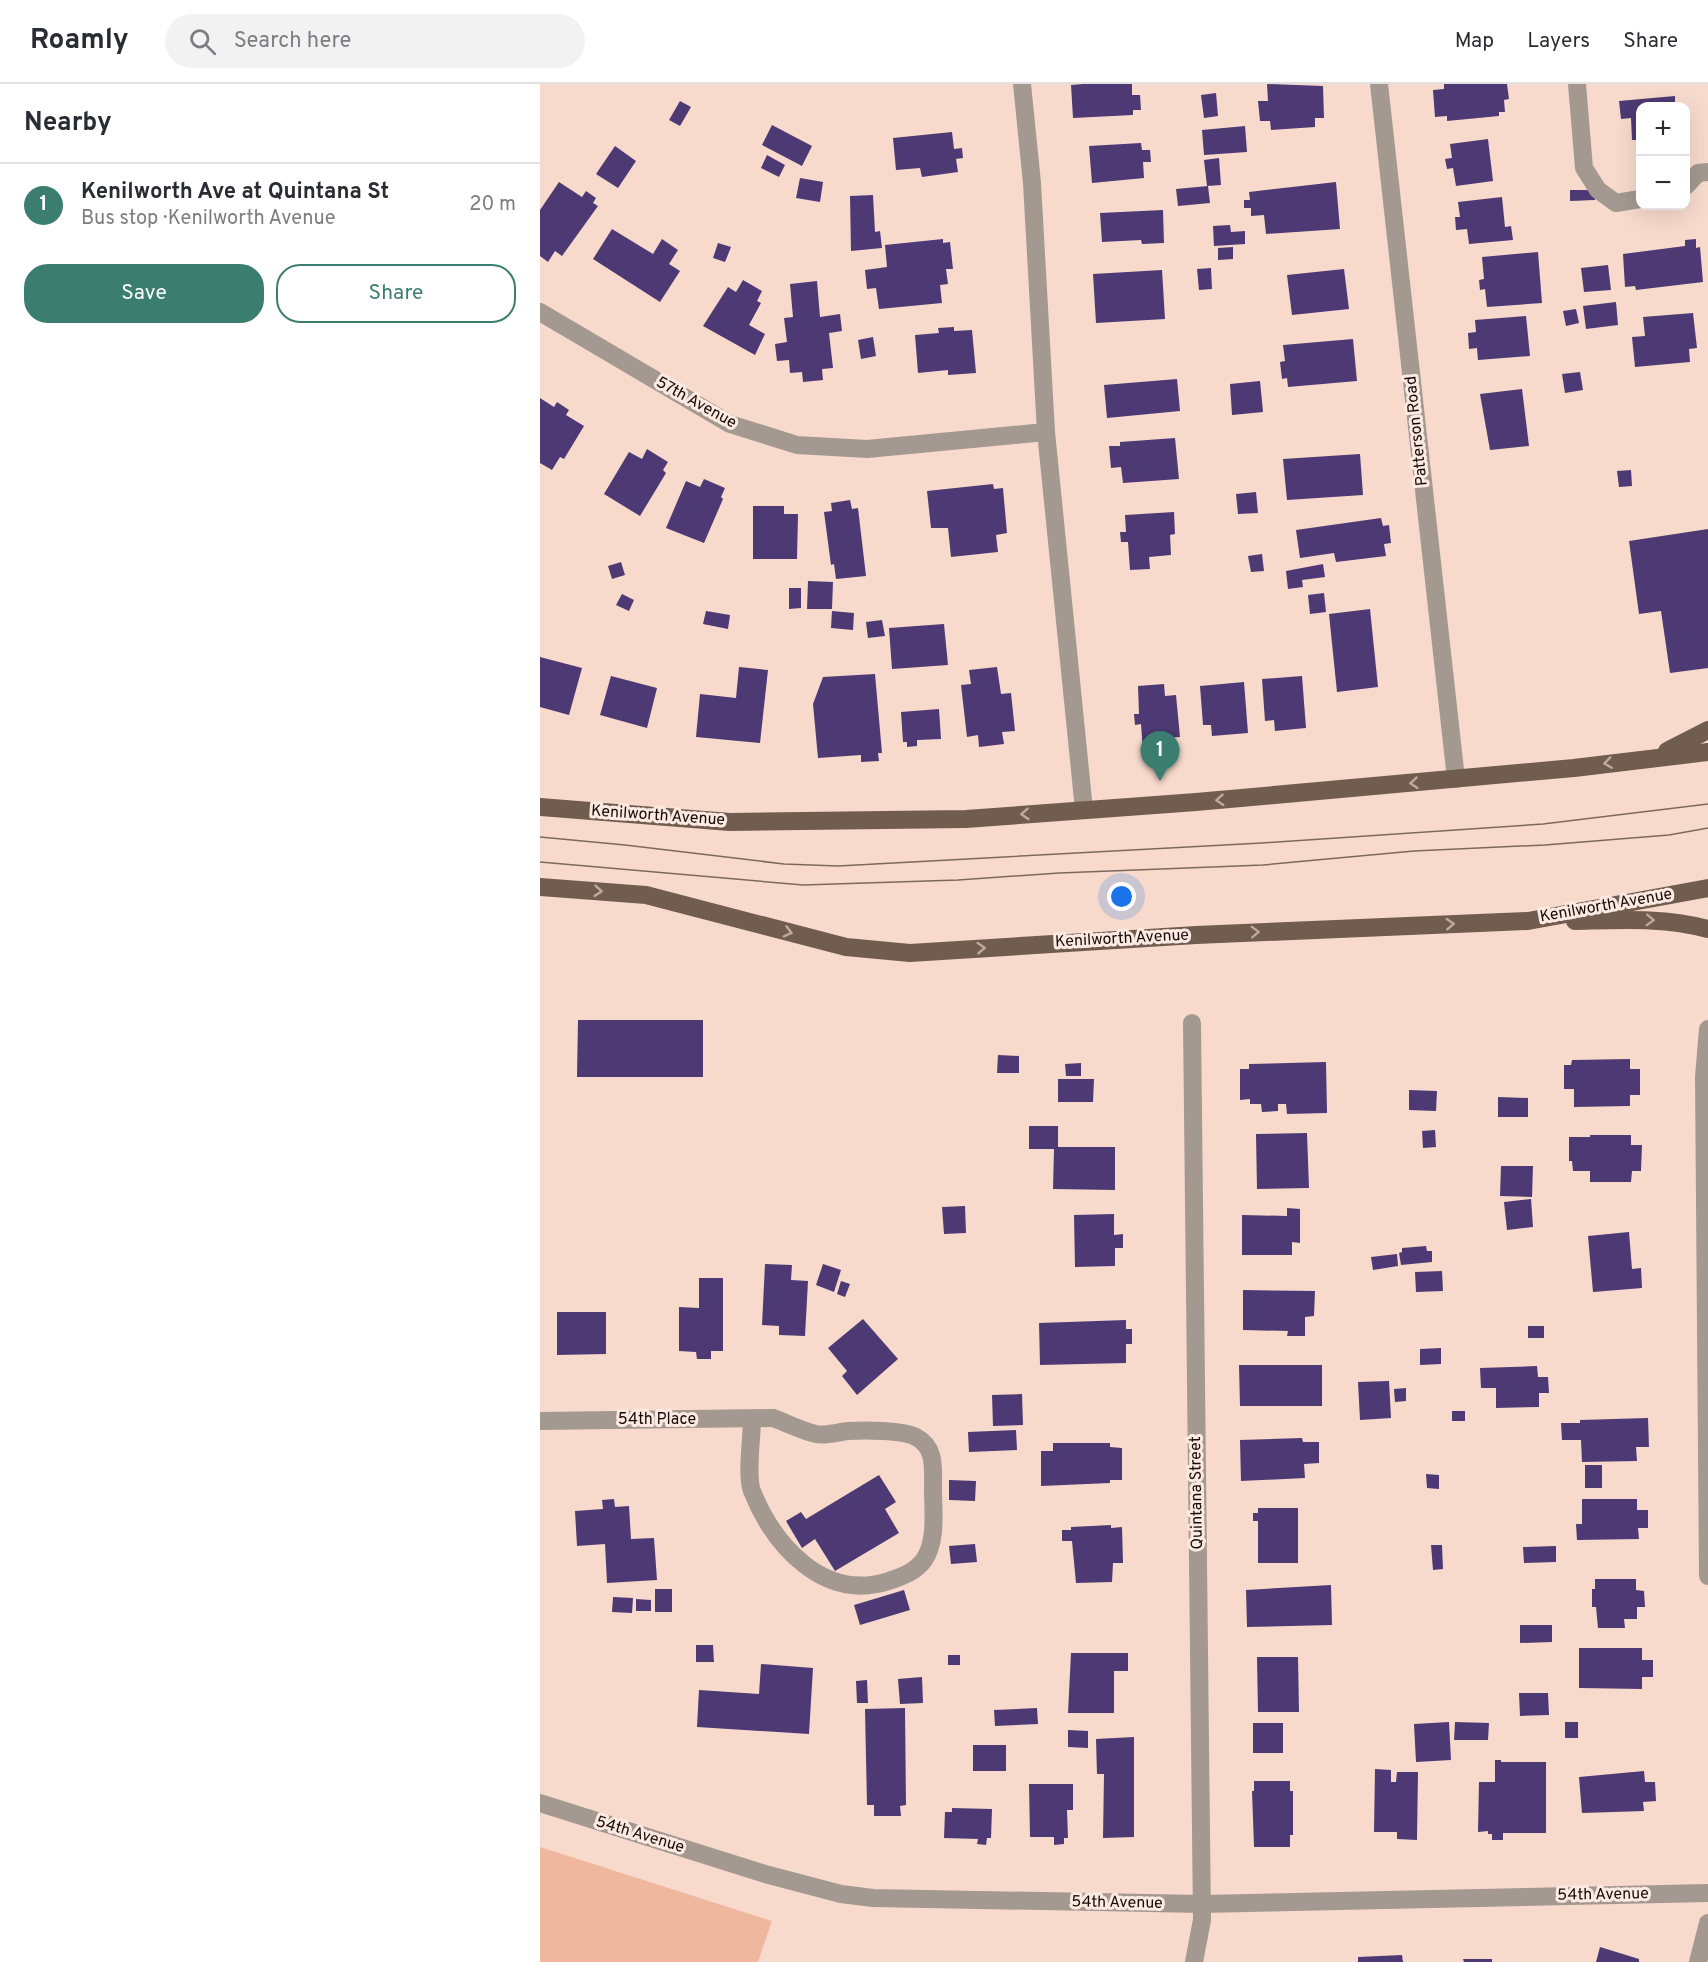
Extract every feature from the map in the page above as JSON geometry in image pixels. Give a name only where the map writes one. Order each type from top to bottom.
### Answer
[{"type":"main road","points":[[1651,757],[1675,748],[1708,730]]},
{"type":"main road","name":"Kenilworth Avenue","points":[[540,807],[730,822],[966,819],[1456,779],[1708,752]]},
{"type":"main road","name":"Kenilworth Avenue","points":[[540,887],[646,895],[846,947],[910,953],[1173,936],[1528,921],[1708,888]]},
{"type":"main road","points":[[1528,921],[1647,920],[1677,922],[1708,929]]},
{"type":"street","points":[[1022,84],[1032,183],[1046,432],[1084,810]]},
{"type":"street","name":"Patterson Road","points":[[1378,84],[1456,779]]},
{"type":"street","points":[[1577,84],[1584,168],[1598,190],[1616,203],[1636,200]]},
{"type":"street","points":[[1690,182],[1698,173],[1708,172]]},
{"type":"street","name":"57th Avenue","points":[[540,312],[730,424],[797,445],[867,449],[1046,432]]},
{"type":"street","name":"Quintana Street","points":[[1192,1023],[1202,1904],[1202,1920],[1194,1962]]},
{"type":"street","points":[[1708,1029],[1704,1077],[1708,1576]]},
{"type":"street","name":"54th Place","points":[[540,1420],[773,1418],[818,1435],[858,1430],[914,1435],[928,1445],[933,1462],[933,1529],[925,1560],[913,1572],[879,1584],[840,1584],[821,1578],[802,1564],[780,1541],[752,1490],[748,1470],[752,1457],[752,1419]]},
{"type":"street","name":"54th Avenue","points":[[540,1803],[765,1874],[841,1894],[907,1900],[1202,1904],[1708,1893]]},
{"type":"street","points":[[1698,1962],[1708,1923]]},
{"type":"shaded area","points":[[540,1847],[772,1921],[758,1962],[540,1962]]},
{"type":"building","points":[[1132,84],[1132,95],[1140,95],[1141,110],[1133,110],[1133,115],[1073,118],[1071,85]]},
{"type":"building","points":[[1267,84],[1323,86],[1324,118],[1315,118],[1315,127],[1271,130],[1270,121],[1260,121],[1258,101],[1268,101]]},
{"type":"building","points":[[1444,84],[1507,84],[1509,99],[1504,100],[1505,112],[1499,112],[1499,116],[1447,121],[1447,116],[1435,117],[1433,90],[1444,89]]},
{"type":"building","points":[[1216,93],[1218,116],[1204,118],[1201,95]]},
{"type":"building","points":[[1675,96],[1675,102],[1636,102],[1636,140],[1632,140],[1631,118],[1621,119],[1619,101]]},
{"type":"building","points":[[680,101],[691,107],[680,126],[669,120]]},
{"type":"building","points":[[772,125],[812,146],[802,166],[762,145]]},
{"type":"building","points":[[1245,126],[1247,152],[1204,155],[1202,130]]},
{"type":"building","points":[[952,132],[954,149],[962,148],[963,158],[956,159],[958,172],[922,177],[920,168],[896,170],[893,138]]},
{"type":"building","points":[[1488,139],[1493,181],[1456,186],[1453,168],[1447,169],[1445,159],[1452,158],[1450,144]]},
{"type":"building","points":[[1141,143],[1142,150],[1150,150],[1151,162],[1143,162],[1144,178],[1092,183],[1089,146]]},
{"type":"building","points":[[615,146],[636,161],[618,188],[596,174]]},
{"type":"building","points":[[767,155],[785,165],[779,177],[761,168]]},
{"type":"building","points":[[1219,158],[1221,185],[1207,186],[1204,160]]},
{"type":"building","points":[[800,178],[823,182],[820,202],[796,198]]},
{"type":"building","points":[[559,182],[582,197],[586,191],[596,198],[593,203],[598,206],[562,256],[555,251],[548,262],[540,256],[540,210]]},
{"type":"building","points":[[1336,182],[1340,229],[1266,234],[1264,215],[1251,216],[1251,208],[1244,208],[1244,200],[1250,200],[1249,192]]},
{"type":"building","points":[[1208,186],[1210,203],[1178,206],[1176,189]]},
{"type":"building","points":[[1570,190],[1594,190],[1595,200],[1570,201]]},
{"type":"building","points":[[873,195],[875,232],[880,231],[882,248],[851,251],[850,196]]},
{"type":"building","points":[[1502,197],[1505,227],[1511,226],[1513,240],[1469,244],[1467,229],[1456,230],[1455,217],[1460,217],[1458,202]]},
{"type":"building","points":[[1163,210],[1164,243],[1142,244],[1141,240],[1102,242],[1100,213]]},
{"type":"building","points":[[1230,225],[1231,232],[1245,231],[1245,244],[1214,246],[1213,226]]},
{"type":"building","points":[[612,229],[653,254],[662,239],[678,250],[669,264],[680,271],[660,302],[593,259]]},
{"type":"building","points":[[943,239],[943,243],[950,242],[953,269],[946,269],[948,284],[940,285],[942,303],[879,309],[876,288],[867,289],[865,270],[887,267],[885,245]]},
{"type":"building","points":[[1696,239],[1696,248],[1700,247],[1703,282],[1636,290],[1635,286],[1625,287],[1623,254],[1685,246],[1685,240]]},
{"type":"building","points":[[718,243],[731,247],[725,262],[713,258]]},
{"type":"building","points":[[1233,247],[1233,259],[1218,260],[1218,248]]},
{"type":"building","points":[[1538,252],[1542,303],[1487,307],[1485,289],[1480,290],[1479,280],[1484,279],[1482,257]]},
{"type":"building","points":[[1608,265],[1611,290],[1584,292],[1581,268]]},
{"type":"building","points":[[1211,268],[1212,289],[1199,290],[1197,269]]},
{"type":"building","points":[[1344,269],[1349,309],[1292,315],[1287,275]]},
{"type":"building","points":[[1162,270],[1165,319],[1096,323],[1093,274]]},
{"type":"building","points":[[743,280],[762,291],[757,301],[761,303],[749,325],[765,334],[755,355],[703,326],[728,287],[736,292]]},
{"type":"building","points":[[817,281],[820,317],[840,314],[842,331],[829,333],[833,368],[822,369],[823,380],[803,382],[802,372],[790,373],[789,360],[777,361],[775,344],[787,342],[784,318],[793,317],[790,284]]},
{"type":"building","points":[[1616,302],[1618,325],[1586,329],[1583,306]]},
{"type":"building","points":[[1576,309],[1579,323],[1566,326],[1563,311]]},
{"type":"building","points":[[1693,313],[1697,348],[1689,349],[1690,362],[1635,367],[1632,337],[1645,336],[1643,317]]},
{"type":"building","points":[[1526,316],[1530,356],[1478,360],[1477,348],[1469,349],[1468,333],[1476,332],[1475,320]]},
{"type":"building","points":[[954,327],[954,331],[972,330],[976,373],[948,375],[948,370],[918,373],[915,335],[939,333],[938,328]]},
{"type":"building","points":[[873,337],[876,356],[861,359],[858,340]]},
{"type":"building","points":[[1353,339],[1357,381],[1288,387],[1287,378],[1282,379],[1280,362],[1285,361],[1283,345]]},
{"type":"building","points":[[1580,372],[1583,390],[1565,393],[1562,374]]},
{"type":"building","points":[[1177,379],[1180,411],[1107,418],[1104,385]]},
{"type":"building","points":[[1260,381],[1263,412],[1232,415],[1230,384]]},
{"type":"building","points":[[1522,389],[1529,446],[1490,450],[1480,394]]},
{"type":"building","points":[[540,398],[554,407],[557,402],[569,410],[566,415],[584,426],[564,459],[560,457],[552,470],[540,463]]},
{"type":"building","points":[[1175,438],[1179,479],[1123,483],[1121,467],[1111,468],[1109,446],[1120,446],[1120,442]]},
{"type":"building","points":[[647,449],[668,462],[663,470],[666,473],[640,516],[604,494],[629,452],[642,459]]},
{"type":"building","points":[[1360,454],[1363,495],[1287,500],[1283,459]]},
{"type":"building","points":[[1631,470],[1632,486],[1619,487],[1617,471]]},
{"type":"building","points":[[704,479],[725,488],[721,497],[723,499],[704,543],[666,528],[686,481],[700,487]]},
{"type":"building","points":[[993,484],[994,489],[1003,488],[1007,533],[996,535],[998,552],[951,557],[948,528],[931,528],[927,491]]},
{"type":"building","points":[[1256,492],[1258,513],[1238,514],[1236,494]]},
{"type":"building","points":[[850,500],[852,509],[858,508],[866,576],[836,579],[834,564],[831,565],[824,512],[832,511],[831,503]]},
{"type":"building","points":[[753,506],[784,506],[784,514],[798,514],[797,559],[753,559]]},
{"type":"building","points":[[1174,512],[1175,534],[1170,535],[1171,555],[1149,557],[1150,569],[1130,570],[1128,542],[1121,542],[1120,532],[1126,532],[1125,515]]},
{"type":"building","points":[[1381,518],[1383,526],[1389,525],[1391,543],[1384,544],[1386,556],[1336,562],[1334,553],[1300,558],[1296,530]]},
{"type":"building","points":[[1708,529],[1708,668],[1670,673],[1661,611],[1639,614],[1629,541]]},
{"type":"building","points":[[1262,554],[1264,571],[1251,572],[1248,556]]},
{"type":"building","points":[[621,562],[625,575],[612,579],[608,566]]},
{"type":"building","points":[[1323,564],[1325,577],[1302,580],[1303,587],[1288,589],[1286,571]]},
{"type":"building","points":[[808,581],[833,582],[832,609],[807,609]]},
{"type":"building","points":[[789,588],[801,588],[801,608],[789,609]]},
{"type":"building","points":[[1324,593],[1326,612],[1310,614],[1308,595]]},
{"type":"building","points":[[622,594],[634,600],[629,611],[616,605]]},
{"type":"building","points":[[1370,609],[1378,687],[1337,692],[1329,614]]},
{"type":"building","points":[[706,611],[730,615],[728,629],[703,624]]},
{"type":"building","points":[[832,611],[854,613],[853,630],[831,628]]},
{"type":"building","points":[[882,620],[885,636],[868,638],[866,622]]},
{"type":"building","points":[[944,624],[948,665],[892,669],[889,628]]},
{"type":"building","points":[[540,657],[582,668],[569,715],[540,707]]},
{"type":"building","points":[[739,667],[768,670],[760,743],[696,737],[700,694],[736,698]]},
{"type":"building","points":[[997,667],[1001,694],[1011,693],[1015,731],[1002,732],[1004,744],[979,747],[978,735],[967,737],[961,685],[971,684],[969,670]]},
{"type":"building","points":[[875,674],[882,753],[878,753],[879,761],[861,762],[861,755],[818,758],[813,704],[823,677]]},
{"type":"building","points":[[611,676],[657,688],[647,728],[600,715]]},
{"type":"building","points":[[1302,676],[1306,728],[1275,731],[1274,720],[1265,721],[1262,679]]},
{"type":"building","points":[[1244,682],[1248,733],[1212,736],[1211,725],[1203,725],[1200,686]]},
{"type":"building","points":[[1164,684],[1165,696],[1176,695],[1180,737],[1168,738],[1169,750],[1143,752],[1141,724],[1135,725],[1134,714],[1139,714],[1138,686]]},
{"type":"building","points":[[939,709],[941,739],[917,740],[917,746],[907,747],[907,742],[903,742],[901,712]]},
{"type":"building","points":[[578,1020],[703,1020],[703,1077],[577,1077]]},
{"type":"building","points":[[998,1055],[1019,1056],[1019,1073],[997,1073]]},
{"type":"building","points":[[1630,1059],[1630,1069],[1640,1069],[1640,1095],[1630,1095],[1630,1106],[1574,1107],[1574,1089],[1564,1089],[1564,1065],[1571,1065],[1572,1060]]},
{"type":"building","points":[[1326,1062],[1327,1113],[1287,1114],[1286,1104],[1278,1104],[1278,1111],[1262,1112],[1261,1104],[1250,1104],[1250,1099],[1240,1100],[1240,1069],[1249,1069],[1249,1064]]},
{"type":"building","points":[[1081,1063],[1081,1076],[1066,1076],[1065,1064]]},
{"type":"building","points":[[1058,1079],[1094,1079],[1093,1102],[1058,1102]]},
{"type":"building","points":[[1409,1090],[1437,1091],[1436,1111],[1409,1110]]},
{"type":"building","points":[[1498,1097],[1528,1098],[1528,1117],[1498,1117]]},
{"type":"building","points":[[1029,1126],[1058,1126],[1058,1147],[1115,1147],[1115,1190],[1053,1189],[1054,1149],[1029,1149]]},
{"type":"building","points":[[1435,1130],[1436,1147],[1423,1148],[1422,1131]]},
{"type":"building","points":[[1307,1133],[1309,1188],[1257,1189],[1256,1134]]},
{"type":"building","points":[[1590,1135],[1631,1135],[1631,1145],[1642,1145],[1641,1171],[1632,1171],[1631,1182],[1590,1182],[1590,1171],[1573,1171],[1572,1161],[1569,1161],[1569,1137],[1590,1137]]},
{"type":"building","points":[[1501,1166],[1533,1166],[1532,1197],[1500,1196]]},
{"type":"building","points":[[1531,1199],[1533,1227],[1507,1230],[1504,1202]]},
{"type":"building","points":[[965,1206],[966,1233],[944,1234],[942,1207]]},
{"type":"building","points":[[1287,1208],[1300,1209],[1300,1243],[1292,1242],[1292,1255],[1242,1255],[1242,1215],[1287,1216]]},
{"type":"building","points":[[1114,1214],[1114,1235],[1123,1234],[1123,1248],[1115,1248],[1115,1266],[1075,1267],[1074,1215]]},
{"type":"building","points":[[1629,1232],[1632,1269],[1641,1268],[1642,1288],[1593,1292],[1588,1236]]},
{"type":"building","points":[[1426,1246],[1427,1251],[1432,1251],[1432,1262],[1401,1265],[1399,1253],[1402,1252],[1402,1248]]},
{"type":"building","points":[[1397,1254],[1398,1266],[1373,1270],[1371,1257]]},
{"type":"building","points":[[765,1264],[792,1265],[791,1280],[808,1281],[805,1336],[779,1335],[779,1326],[762,1325]]},
{"type":"building","points":[[823,1264],[841,1270],[834,1292],[816,1285]]},
{"type":"building","points":[[1442,1271],[1443,1291],[1416,1292],[1415,1272]]},
{"type":"building","points":[[699,1278],[723,1278],[723,1351],[711,1351],[711,1359],[697,1359],[696,1352],[679,1351],[679,1307],[699,1308]]},
{"type":"building","points":[[841,1281],[850,1284],[845,1297],[837,1294]]},
{"type":"building","points":[[1243,1290],[1315,1291],[1314,1316],[1305,1317],[1305,1336],[1287,1336],[1288,1331],[1243,1330]]},
{"type":"building","points":[[557,1312],[606,1312],[606,1354],[557,1355]]},
{"type":"building","points":[[863,1319],[898,1359],[857,1395],[842,1376],[847,1371],[828,1348]]},
{"type":"building","points":[[1126,1320],[1126,1329],[1132,1329],[1132,1344],[1126,1344],[1126,1363],[1040,1365],[1039,1323]]},
{"type":"building","points":[[1528,1326],[1544,1326],[1544,1338],[1528,1338]]},
{"type":"building","points":[[1441,1348],[1441,1364],[1420,1365],[1420,1349]]},
{"type":"building","points":[[1239,1365],[1322,1365],[1322,1406],[1240,1406]]},
{"type":"building","points":[[1537,1366],[1538,1377],[1548,1377],[1549,1393],[1539,1393],[1539,1407],[1496,1408],[1496,1388],[1481,1388],[1480,1368]]},
{"type":"building","points":[[1389,1381],[1391,1418],[1360,1420],[1358,1382]]},
{"type":"building","points":[[1406,1388],[1406,1401],[1395,1402],[1394,1389]]},
{"type":"building","points":[[1022,1394],[1023,1425],[993,1426],[992,1395]]},
{"type":"building","points":[[1452,1411],[1465,1411],[1465,1421],[1452,1421]]},
{"type":"building","points":[[1648,1418],[1649,1447],[1636,1447],[1637,1461],[1582,1462],[1581,1440],[1562,1440],[1561,1423],[1580,1423],[1580,1420]]},
{"type":"building","points":[[1016,1430],[1017,1450],[969,1452],[968,1432]]},
{"type":"building","points":[[1302,1438],[1303,1442],[1319,1442],[1319,1463],[1304,1464],[1305,1478],[1241,1481],[1240,1440]]},
{"type":"building","points":[[1053,1443],[1110,1443],[1110,1447],[1122,1448],[1122,1480],[1110,1480],[1110,1483],[1041,1486],[1041,1451],[1053,1451]]},
{"type":"building","points":[[1585,1465],[1602,1465],[1602,1488],[1585,1488]]},
{"type":"building","points":[[1426,1474],[1439,1475],[1439,1489],[1427,1488]]},
{"type":"building","points":[[879,1475],[896,1502],[885,1509],[899,1533],[835,1571],[815,1539],[802,1548],[786,1521],[801,1512],[806,1519]]},
{"type":"building","points":[[949,1480],[976,1481],[975,1501],[949,1500]]},
{"type":"building","points":[[614,1499],[615,1507],[629,1506],[631,1539],[654,1538],[657,1580],[607,1583],[605,1544],[577,1546],[575,1511],[603,1509],[602,1500]]},
{"type":"building","points":[[1582,1499],[1637,1499],[1637,1510],[1648,1510],[1648,1528],[1638,1528],[1639,1539],[1577,1540],[1576,1524],[1582,1524]]},
{"type":"building","points":[[1258,1508],[1298,1508],[1298,1563],[1258,1563],[1258,1521],[1253,1521],[1253,1513],[1258,1513]]},
{"type":"building","points":[[1111,1525],[1111,1528],[1122,1527],[1123,1563],[1113,1563],[1112,1582],[1076,1583],[1072,1541],[1062,1541],[1062,1530],[1071,1530],[1071,1527]]},
{"type":"building","points":[[975,1544],[977,1562],[951,1564],[949,1546]]},
{"type":"building","points":[[1431,1545],[1442,1545],[1443,1569],[1433,1570]]},
{"type":"building","points":[[1556,1546],[1556,1562],[1524,1563],[1523,1547]]},
{"type":"building","points":[[1595,1579],[1636,1579],[1636,1590],[1644,1591],[1645,1607],[1637,1607],[1637,1619],[1624,1619],[1625,1628],[1598,1628],[1596,1607],[1592,1607],[1592,1589],[1595,1589]]},
{"type":"building","points":[[1331,1585],[1332,1625],[1247,1627],[1246,1590]]},
{"type":"building","points":[[655,1589],[672,1589],[672,1612],[655,1612]]},
{"type":"building","points":[[904,1590],[910,1610],[860,1625],[854,1605]]},
{"type":"building","points":[[613,1597],[633,1598],[632,1613],[612,1612]]},
{"type":"building","points":[[636,1599],[651,1600],[651,1611],[636,1611]]},
{"type":"building","points":[[1520,1625],[1552,1625],[1552,1642],[1520,1643]]},
{"type":"building","points":[[696,1645],[713,1645],[714,1662],[696,1662]]},
{"type":"building","points":[[1579,1648],[1642,1648],[1642,1660],[1653,1660],[1653,1677],[1642,1677],[1642,1689],[1579,1688]]},
{"type":"building","points":[[1071,1653],[1128,1653],[1128,1671],[1114,1671],[1114,1713],[1068,1713]]},
{"type":"building","points":[[948,1655],[960,1655],[960,1665],[948,1665]]},
{"type":"building","points":[[1257,1657],[1298,1657],[1299,1712],[1258,1712]]},
{"type":"building","points":[[761,1664],[813,1668],[809,1734],[697,1727],[699,1690],[759,1694]]},
{"type":"building","points":[[922,1677],[923,1703],[900,1704],[898,1679]]},
{"type":"building","points":[[867,1680],[868,1703],[857,1703],[856,1681]]},
{"type":"building","points":[[1519,1693],[1548,1693],[1549,1715],[1520,1716]]},
{"type":"building","points":[[905,1708],[906,1805],[900,1806],[901,1816],[874,1816],[874,1805],[867,1805],[865,1709]]},
{"type":"building","points":[[1037,1708],[1038,1724],[995,1726],[994,1710]]},
{"type":"building","points":[[1449,1722],[1451,1760],[1416,1762],[1414,1724]]},
{"type":"building","points":[[1455,1722],[1489,1723],[1488,1740],[1454,1740]]},
{"type":"building","points":[[1565,1722],[1578,1722],[1578,1738],[1565,1738]]},
{"type":"building","points":[[1253,1723],[1283,1723],[1283,1753],[1253,1753]]},
{"type":"building","points":[[1068,1730],[1088,1731],[1088,1748],[1068,1747]]},
{"type":"building","points":[[1134,1737],[1134,1837],[1103,1838],[1104,1774],[1097,1774],[1096,1739]]},
{"type":"building","points":[[973,1745],[1006,1745],[1006,1771],[973,1771]]},
{"type":"building","points":[[1495,1760],[1546,1762],[1546,1833],[1503,1833],[1503,1840],[1492,1840],[1492,1834],[1488,1834],[1488,1831],[1478,1832],[1479,1782],[1495,1782]]},
{"type":"building","points":[[1375,1769],[1391,1770],[1391,1782],[1396,1782],[1397,1772],[1418,1772],[1417,1840],[1397,1839],[1397,1832],[1374,1832]]},
{"type":"building","points":[[1644,1771],[1645,1782],[1655,1782],[1656,1801],[1643,1802],[1644,1811],[1582,1813],[1579,1777]]},
{"type":"building","points":[[1254,1781],[1290,1781],[1290,1791],[1293,1791],[1293,1835],[1290,1835],[1290,1847],[1254,1847],[1252,1791],[1254,1791]]},
{"type":"building","points":[[1029,1784],[1073,1784],[1073,1810],[1067,1810],[1068,1838],[1064,1838],[1064,1844],[1054,1845],[1054,1837],[1030,1837]]},
{"type":"building","points":[[952,1808],[992,1809],[991,1838],[987,1838],[986,1845],[977,1844],[978,1839],[944,1838],[945,1812],[952,1812]]},
{"type":"building","points":[[1600,1947],[1639,1959],[1639,1962],[1596,1962]]},
{"type":"building","points":[[1402,1955],[1403,1962],[1358,1962],[1358,1957]]},
{"type":"building","points":[[1463,1959],[1492,1959],[1492,1962],[1464,1962]]},
{"type":"tram line","points":[[540,837],[784,864],[838,866],[1262,843],[1543,824],[1708,804]]},
{"type":"tram line","points":[[540,862],[803,885],[1263,865],[1414,851],[1545,845],[1669,835],[1708,828]]},
{"type":"place","name":"Kenilworth Ave at Quintana St","points":[[1160,781]]}]
